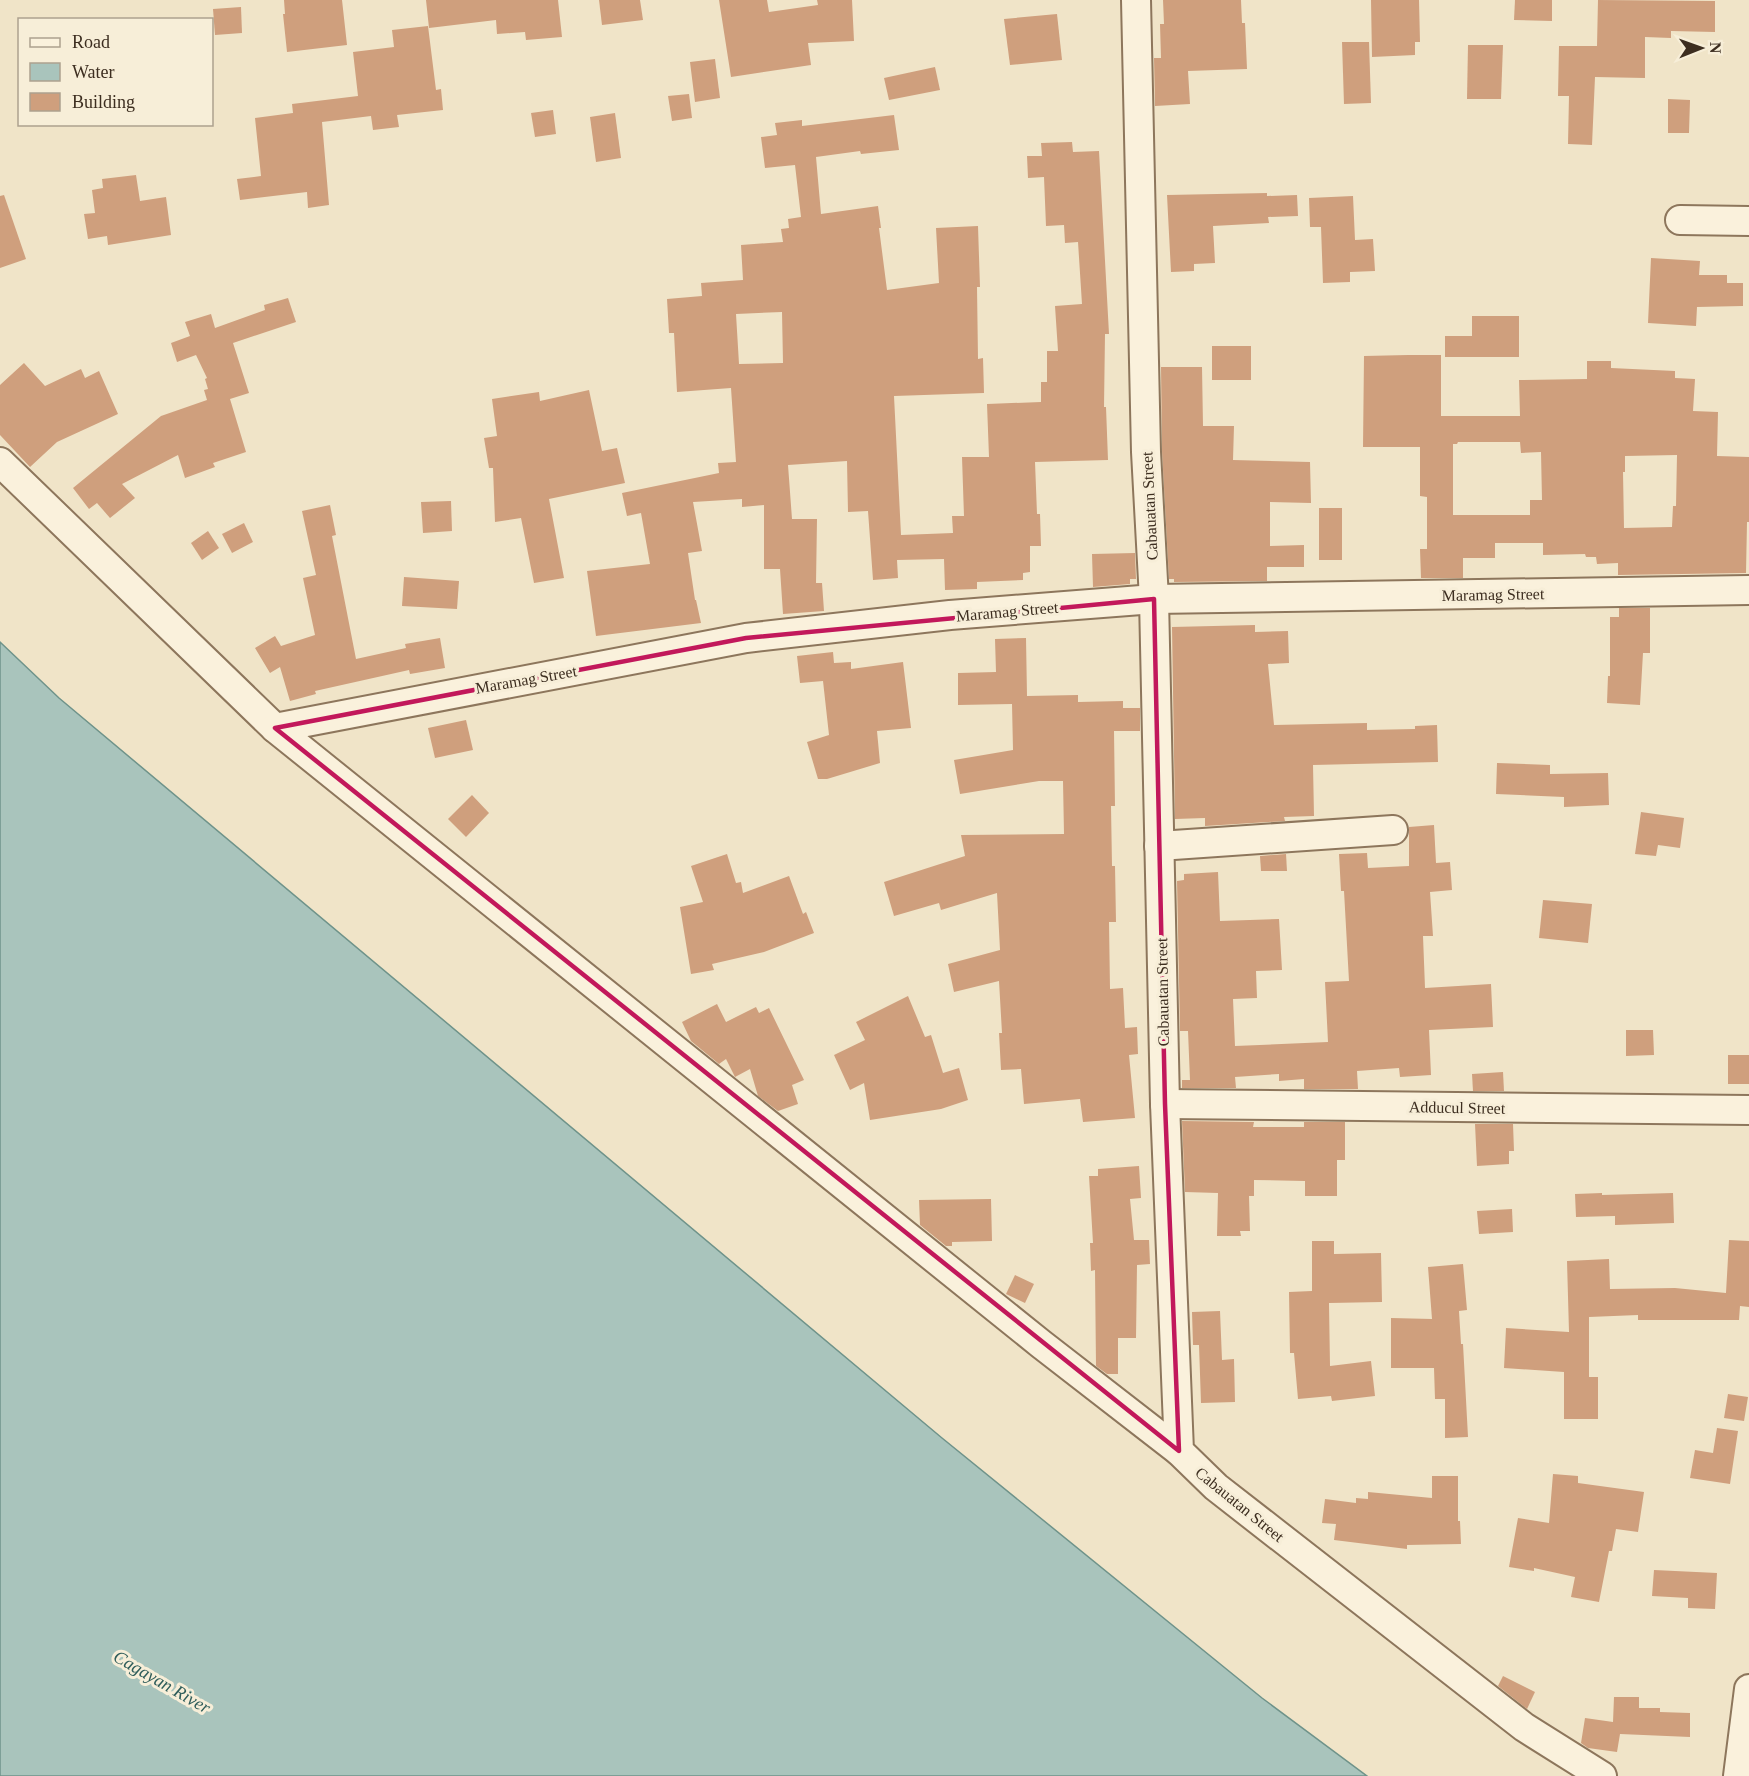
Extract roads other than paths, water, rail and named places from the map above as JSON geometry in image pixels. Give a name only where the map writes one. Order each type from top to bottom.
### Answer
[{"type":"street","name":"Cabauatan Street","points":[[1136,0],[1146,452],[1154,599],[1165,1104],[1179,1451],[1216,1487],[1524,1727],[1602,1776]]},
{"type":"street","points":[[1680,220],[1749,221]]},
{"type":"street","points":[[0,462],[274,728],[1032,1337],[1179,1451]]},
{"type":"street","name":"Maramag Street","points":[[274,728],[746,638],[950,615],[1154,599],[1749,590]]},
{"type":"street","points":[[1159,846],[1393,830]]},
{"type":"street","name":"Adducul Street","points":[[1165,1104],[1749,1110]]},
{"type":"street","points":[[1738,1776],[1749,1689]]},
{"type":"water","name":"Cagayan River","points":[[0,642],[59,698],[942,1438],[1262,1698],[1367,1776],[0,1776]]}]
